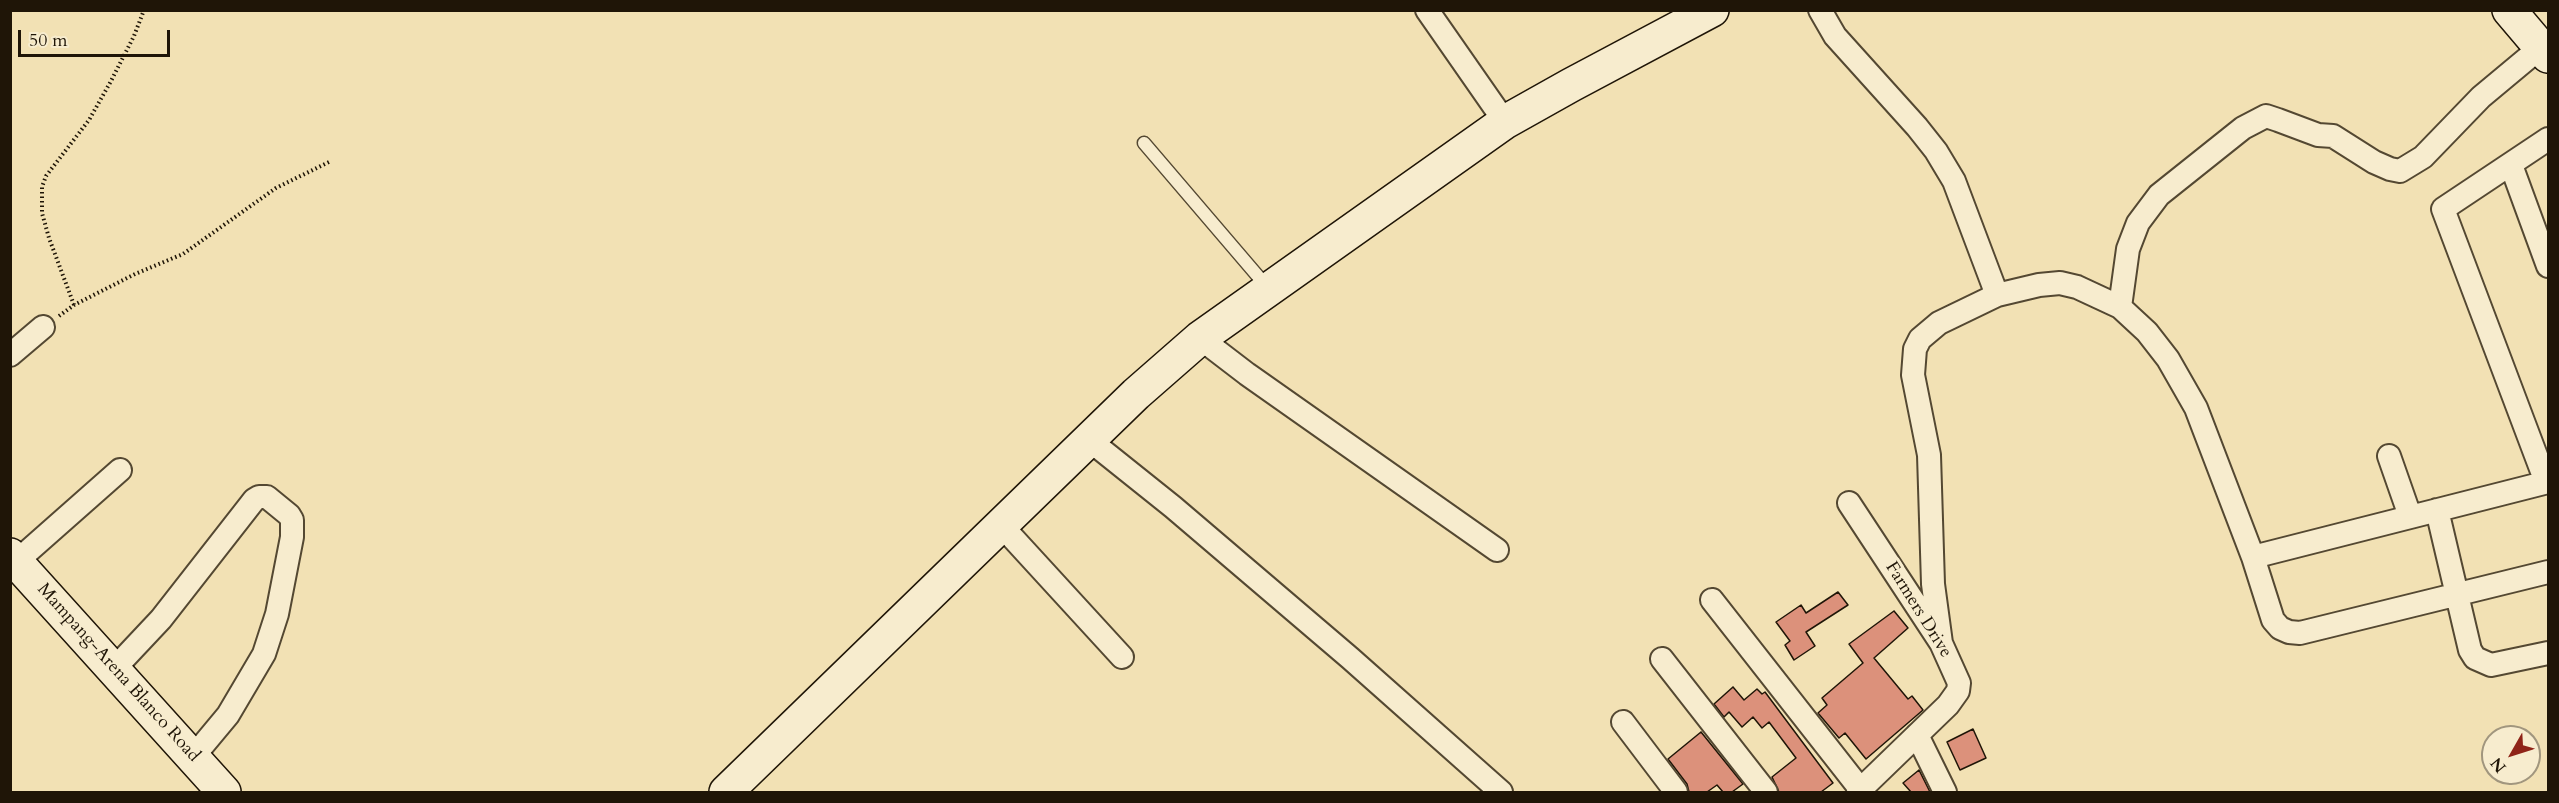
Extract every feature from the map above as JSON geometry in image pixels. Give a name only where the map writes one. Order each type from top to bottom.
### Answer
[{"type":"street","points":[[1410,10],[1433,17],[1505,122]]},
{"type":"street","points":[[726,792],[1089,439],[1166,366],[1200,338],[1505,122],[1712,10]]},
{"type":"street","points":[[1820,10],[1835,36],[1936,151],[1954,181],[1997,295]]},
{"type":"street","points":[[2120,307],[2128,249],[2138,223],[2159,195],[2243,128],[2266,116],[2318,135],[2333,136],[2374,162],[2400,171],[2423,157],[2481,97],[2545,52],[2509,10]]},
{"type":"street","points":[[2253,557],[2547,482],[2443,209],[2548,139]]},
{"type":"street","points":[[2511,165],[2548,266]]},
{"type":"street","points":[[1941,643],[1933,584],[1929,455],[1912,365],[1915,349],[1920,339],[1939,323],[1997,295],[2039,285],[2060,283],[2077,287],[2120,307],[2147,332],[2180,377],[2196,408],[2253,557],[2273,620],[2280,628],[2300,633],[2548,572]]},
{"type":"street","points":[[10,355],[43,327]]},
{"type":"street","points":[[1200,338],[1247,374],[1497,550]]},
{"type":"street","points":[[1089,439],[1332,642],[1501,792]]},
{"type":"street","points":[[2389,456],[2410,516]]},
{"type":"street","points":[[14,558],[120,470]]},
{"type":"street","points":[[114,669],[161,619],[216,552],[254,500],[267,497],[289,515],[292,520],[292,537],[277,614],[264,654],[228,715],[193,758]]},
{"type":"street","name":"Farmers Drive","points":[[1849,503],[1941,643],[1959,683],[1958,691],[1948,705],[1859,791]]},
{"type":"street","points":[[2437,510],[2470,650],[2483,663],[2491,665],[2548,653]]},
{"type":"street","points":[[1001,525],[1122,657]]},
{"type":"street","name":"Mampang-Arena Blanco Road","points":[[14,558],[224,792]]},
{"type":"street","points":[[1712,600],[1859,791]]},
{"type":"street","points":[[1662,659],[1766,792]]},
{"type":"street","points":[[1623,722],[1676,792]]},
{"type":"street","points":[[1917,735],[1946,792]]},
{"type":"lane","points":[[1144,143],[1269,289]]},
{"type":"path","points":[[74,305],[42,213],[42,187],[46,176],[88,120],[111,81],[134,36],[144,10]]},
{"type":"path","points":[[43,327],[74,305],[135,274],[183,254],[276,188],[331,161]]},
{"type":"building","points":[[1838,592],[1848,605],[1806,632],[1815,646],[1794,660],[1785,645],[1790,641],[1776,622],[1801,605],[1806,613]]},
{"type":"building","points":[[1894,611],[1908,628],[1874,658],[1908,699],[1912,696],[1923,710],[1866,759],[1845,733],[1839,738],[1818,713],[1827,705],[1822,698],[1863,663],[1849,644]]},
{"type":"building","points":[[1733,687],[1744,700],[1757,689],[1762,694],[1765,692],[1833,783],[1821,792],[1779,792],[1772,777],[1796,758],[1769,722],[1762,728],[1753,717],[1742,727],[1729,712],[1724,717],[1714,704]]},
{"type":"building","points":[[1973,729],[1986,758],[1960,770],[1947,742]]},
{"type":"building","points":[[1701,732],[1743,784],[1732,792],[1723,792],[1717,785],[1707,792],[1689,792],[1687,784],[1668,759]]},
{"type":"building","points":[[1919,770],[1930,792],[1911,792],[1903,783]]}]
